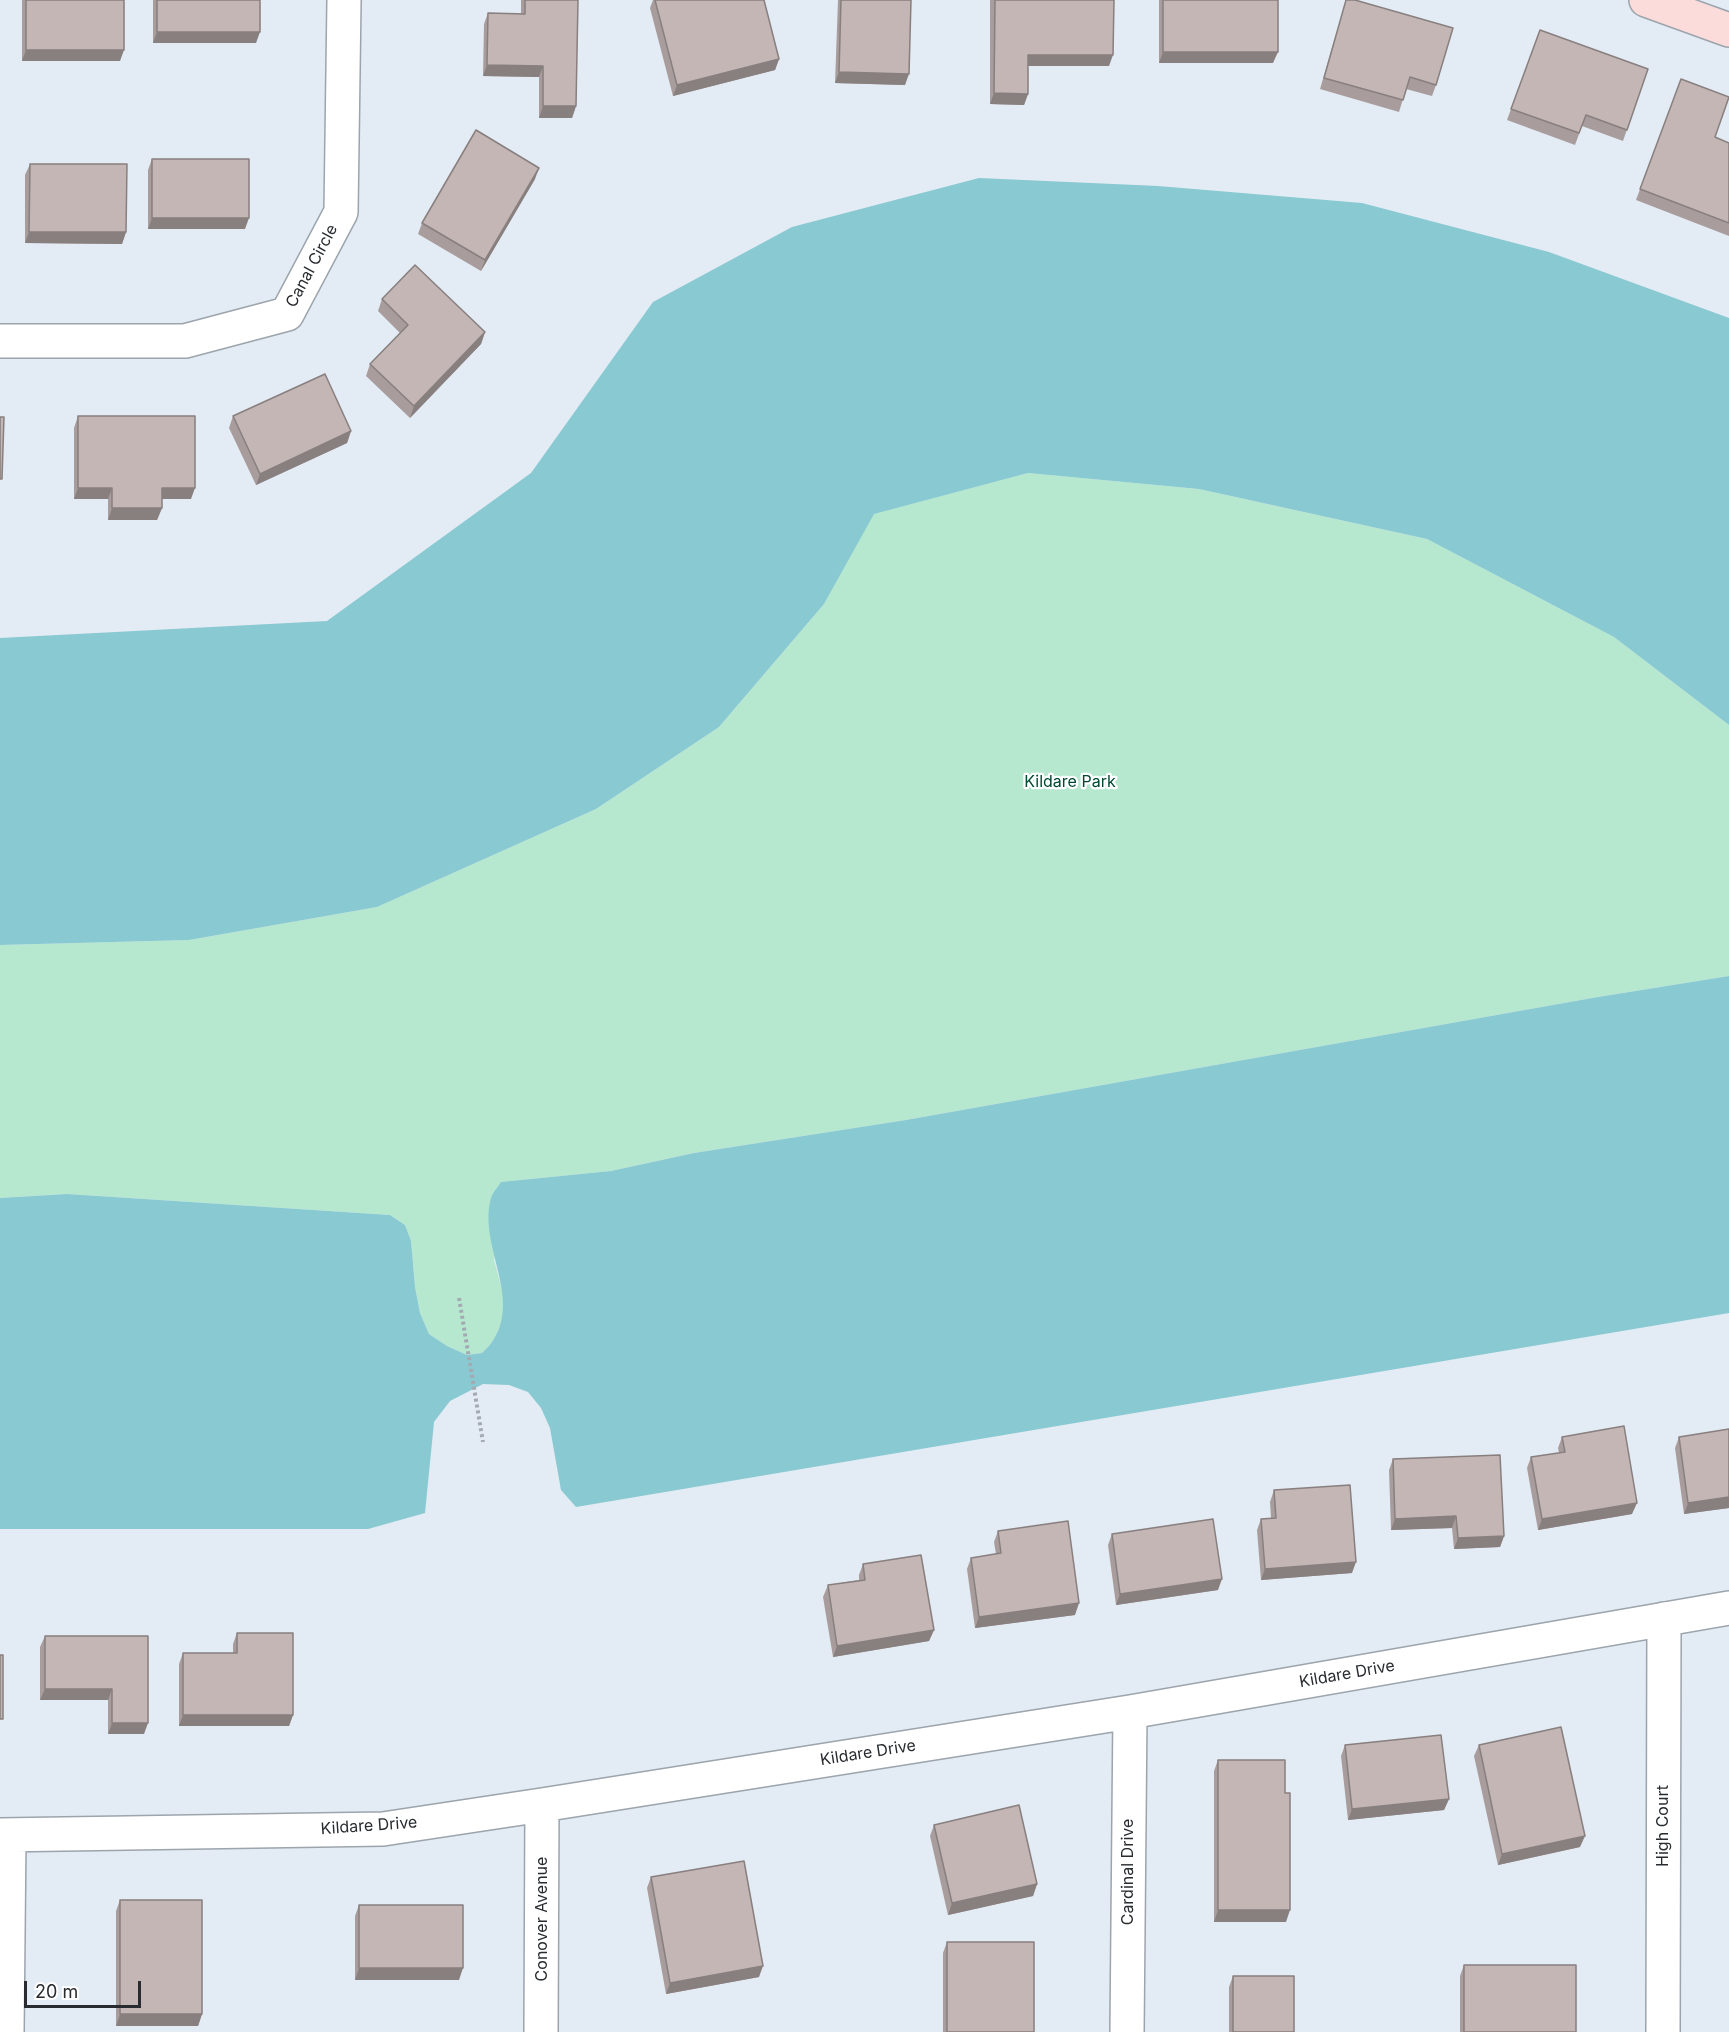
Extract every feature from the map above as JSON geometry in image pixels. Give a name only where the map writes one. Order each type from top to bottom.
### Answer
[{"type":"street","name":"Canal Circle","points":[[0,341],[185,341],[287,314],[341,212],[344,0]]},
{"type":"street","points":[[1646,0],[1729,30]]},
{"type":"street","name":"Kildare Drive","points":[[5,1835],[383,1828],[1130,1712],[1729,1608]]},
{"type":"street","name":"High Court","points":[[1663,2032],[1664,1619]]},
{"type":"street","name":"Cardinal Drive","points":[[1127,2032],[1130,1712]]},
{"type":"street","name":"Conover Avenue","points":[[541,2032],[542,1805]]},
{"type":"street","points":[[5,1835],[7,2032]]},
{"type":"path","points":[[459,1298],[483,1442]]},
{"type":"green space","name":"Kildare Park","points":[[1028,473],[1199,489],[1427,539],[1614,637],[1729,725],[1729,976],[1598,997],[906,1120],[694,1153],[611,1171],[502,1182],[494,1260],[503,1293],[503,1318],[494,1340],[482,1353],[467,1355],[429,1334],[420,1313],[411,1241],[405,1225],[390,1215],[67,1194],[0,1198],[0,945],[189,940],[377,907],[596,809],[719,727],[824,604],[873,514]]},
{"type":"water","points":[[979,178],[1158,186],[1362,203],[1549,252],[1729,318],[1729,725],[1614,637],[1427,539],[1199,489],[1028,473],[874,514],[824,604],[719,727],[596,809],[377,907],[189,940],[0,945],[0,638],[327,621],[531,473],[653,302],[792,227]]},
{"type":"water","points":[[1729,976],[1729,1313],[576,1507],[561,1490],[550,1428],[541,1408],[528,1392],[509,1385],[483,1384],[450,1401],[434,1422],[425,1513],[368,1529],[0,1529],[0,1198],[67,1194],[390,1215],[405,1225],[411,1241],[420,1313],[429,1334],[467,1355],[482,1353],[494,1339],[501,1322],[503,1305],[501,1287],[490,1234],[489,1216],[491,1198],[501,1182],[611,1171],[694,1153],[906,1120],[1598,997]]},
{"type":"building","points":[[26,0],[124,0],[124,50],[26,50]]},
{"type":"building","points":[[157,0],[260,0],[260,32],[157,32]]},
{"type":"building","points":[[525,0],[578,0],[576,106],[543,106],[543,66],[487,65],[488,13],[525,14]]},
{"type":"building","points":[[655,0],[764,0],[779,59],[677,85]]},
{"type":"building","points":[[841,0],[911,0],[909,74],[839,72]]},
{"type":"building","points":[[995,0],[1114,0],[1113,55],[1028,55],[1028,94],[994,93]]},
{"type":"building","points":[[1163,0],[1278,0],[1278,52],[1163,52]]},
{"type":"building","points":[[1346,0],[1355,0],[1453,28],[1436,85],[1410,77],[1403,100],[1324,78]]},
{"type":"building","points":[[1540,30],[1648,69],[1627,130],[1586,115],[1579,133],[1511,109]]},
{"type":"building","points":[[1681,79],[1729,97],[1715,137],[1729,143],[1729,223],[1640,189]]},
{"type":"building","points":[[476,130],[539,168],[485,260],[422,223]]},
{"type":"building","points":[[152,159],[249,159],[249,218],[152,218]]},
{"type":"building","points":[[30,164],[127,164],[126,232],[29,232]]},
{"type":"building","points":[[415,265],[485,332],[414,406],[370,364],[408,325],[382,299]]},
{"type":"building","points":[[325,374],[351,431],[260,474],[233,416]]},
{"type":"building","points":[[78,416],[195,416],[195,488],[162,488],[162,508],[112,508],[112,488],[78,488]]},
{"type":"building","points":[[0,417],[4,417],[2,479],[0,479]]},
{"type":"building","points":[[1624,1426],[1637,1503],[1542,1519],[1531,1457],[1565,1452],[1562,1437]]},
{"type":"building","points":[[1729,1429],[1729,1497],[1688,1503],[1679,1437]]},
{"type":"building","points":[[1500,1455],[1504,1536],[1458,1538],[1456,1516],[1395,1519],[1393,1459]]},
{"type":"building","points":[[1350,1485],[1356,1562],[1265,1569],[1261,1519],[1276,1518],[1274,1490]]},
{"type":"building","points":[[1213,1519],[1222,1579],[1120,1594],[1112,1534]]},
{"type":"building","points":[[1068,1521],[1079,1603],[979,1617],[971,1558],[1001,1553],[998,1531]]},
{"type":"building","points":[[921,1555],[934,1630],[837,1646],[828,1585],[865,1580],[863,1564]]},
{"type":"building","points":[[237,1633],[293,1633],[293,1715],[183,1715],[183,1653],[237,1653]]},
{"type":"building","points":[[45,1636],[148,1636],[148,1723],[112,1723],[112,1689],[45,1689]]},
{"type":"building","points":[[0,1655],[3,1655],[3,1719],[0,1719]]},
{"type":"building","points":[[1561,1727],[1585,1836],[1502,1854],[1479,1745]]},
{"type":"building","points":[[1441,1735],[1449,1799],[1352,1809],[1345,1745]]},
{"type":"building","points":[[1218,1760],[1285,1760],[1285,1793],[1290,1793],[1290,1910],[1218,1910]]},
{"type":"building","points":[[1019,1805],[1037,1884],[952,1903],[934,1825]]},
{"type":"building","points":[[744,1861],[763,1966],[670,1983],[651,1877]]},
{"type":"building","points":[[120,1900],[202,1900],[202,2014],[120,2014]]},
{"type":"building","points":[[359,1905],[463,1905],[463,1968],[359,1968]]},
{"type":"building","points":[[947,1942],[1034,1942],[1034,2032],[947,2032]]},
{"type":"building","points":[[1464,1965],[1576,1965],[1576,2032],[1464,2032]]},
{"type":"building","points":[[1233,1976],[1294,1976],[1294,2032],[1233,2032]]}]
